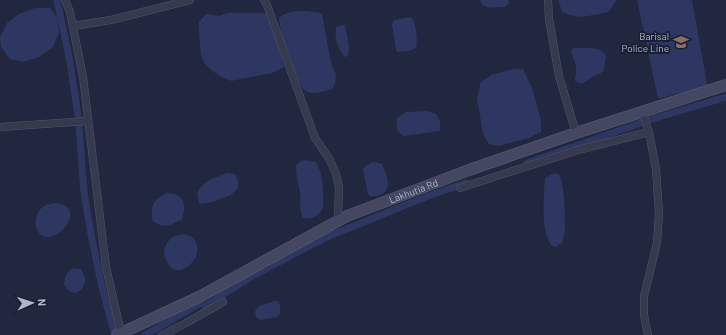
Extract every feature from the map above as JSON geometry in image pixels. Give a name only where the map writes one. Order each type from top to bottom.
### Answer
[{"type":"street","points":[[65,0],[70,12],[83,77],[106,267],[119,334]]},
{"type":"street","points":[[73,26],[112,20],[190,0]]},
{"type":"street","points":[[264,0],[315,138],[330,160],[336,174],[339,187],[338,221]]},
{"type":"street","points":[[548,0],[559,76],[576,133]]},
{"type":"street","name":"Lakhutia Rd","points":[[119,334],[199,297],[354,213],[469,170],[576,133],[726,85]]},
{"type":"street","points":[[642,112],[649,132],[656,168],[659,214],[657,243],[644,296],[644,315],[648,335]]},
{"type":"street","points":[[0,127],[88,121]]},
{"type":"street","points":[[460,188],[578,150],[649,132]]},
{"type":"street","points":[[162,335],[223,302]]},
{"type":"water","points":[[480,0],[509,0],[509,3],[505,7],[490,8],[484,6]]},
{"type":"water","points":[[558,0],[617,0],[608,12],[581,17],[569,15],[562,11]]},
{"type":"water","name":"Barisal Police Line","points":[[637,0],[692,0],[707,86],[658,98]]},
{"type":"water","points":[[35,8],[50,8],[57,17],[59,33],[53,47],[39,57],[23,62],[10,59],[1,47],[0,37],[7,23],[19,14]]},
{"type":"water","points":[[293,11],[322,14],[331,63],[336,75],[335,84],[332,89],[317,93],[310,93],[303,89],[295,73],[290,56],[283,41],[279,18]]},
{"type":"water","points":[[227,13],[266,13],[273,26],[284,67],[272,73],[231,81],[214,72],[205,64],[201,55],[199,22],[206,14],[219,16]]},
{"type":"water","points":[[411,17],[413,19],[416,32],[416,48],[409,51],[398,52],[396,50],[392,24],[394,20]]},
{"type":"water","points":[[345,25],[349,47],[348,56],[345,57],[336,39],[336,27]]},
{"type":"water","points":[[574,48],[592,48],[604,52],[606,56],[604,70],[583,83],[575,81],[576,65],[571,50]]},
{"type":"water","points":[[513,69],[523,69],[532,88],[541,120],[541,132],[529,138],[498,146],[489,144],[483,134],[477,98],[481,82],[492,75]]},
{"type":"water","points":[[427,111],[436,114],[440,121],[440,131],[403,136],[397,130],[396,119],[406,112]]},
{"type":"water","points":[[306,160],[316,162],[321,174],[323,207],[320,213],[315,217],[303,218],[296,166],[301,161]]},
{"type":"water","points":[[373,162],[382,164],[387,176],[388,184],[387,188],[382,194],[377,196],[369,196],[363,169]]},
{"type":"water","points":[[228,173],[235,174],[237,177],[238,187],[236,190],[228,196],[216,201],[201,204],[199,203],[197,194],[202,186],[210,180]]},
{"type":"water","points":[[554,173],[559,174],[561,179],[564,193],[565,218],[565,231],[562,243],[555,247],[551,245],[546,234],[544,212],[545,178]]},
{"type":"water","points":[[166,193],[180,197],[183,200],[184,209],[182,219],[172,224],[163,226],[153,221],[152,210],[155,202]]},
{"type":"water","points":[[55,203],[65,206],[70,211],[70,218],[67,225],[61,232],[54,236],[46,237],[40,234],[36,228],[38,212],[44,206]]},
{"type":"water","points":[[184,234],[193,238],[197,245],[197,252],[190,265],[184,269],[177,270],[171,267],[166,260],[164,255],[165,246],[173,237]]},
{"type":"water","points":[[73,268],[81,269],[85,278],[81,289],[74,293],[69,291],[64,285],[67,273]]},
{"type":"water","points":[[275,301],[279,302],[280,306],[280,314],[277,317],[260,320],[256,317],[255,311],[259,306]]},
{"type":"waterway","points":[[57,0],[70,62],[78,116]]},
{"type":"waterway","points":[[527,163],[652,119],[726,97]]},
{"type":"waterway","points":[[79,126],[84,192],[91,234],[101,283],[115,335]]},
{"type":"waterway","points":[[205,306],[252,276],[327,237],[428,196],[466,183]]},
{"type":"waterway","points":[[145,335],[201,303]]},
{"type":"place","name":"Barisal Police Line","points":[[681,42]]}]
